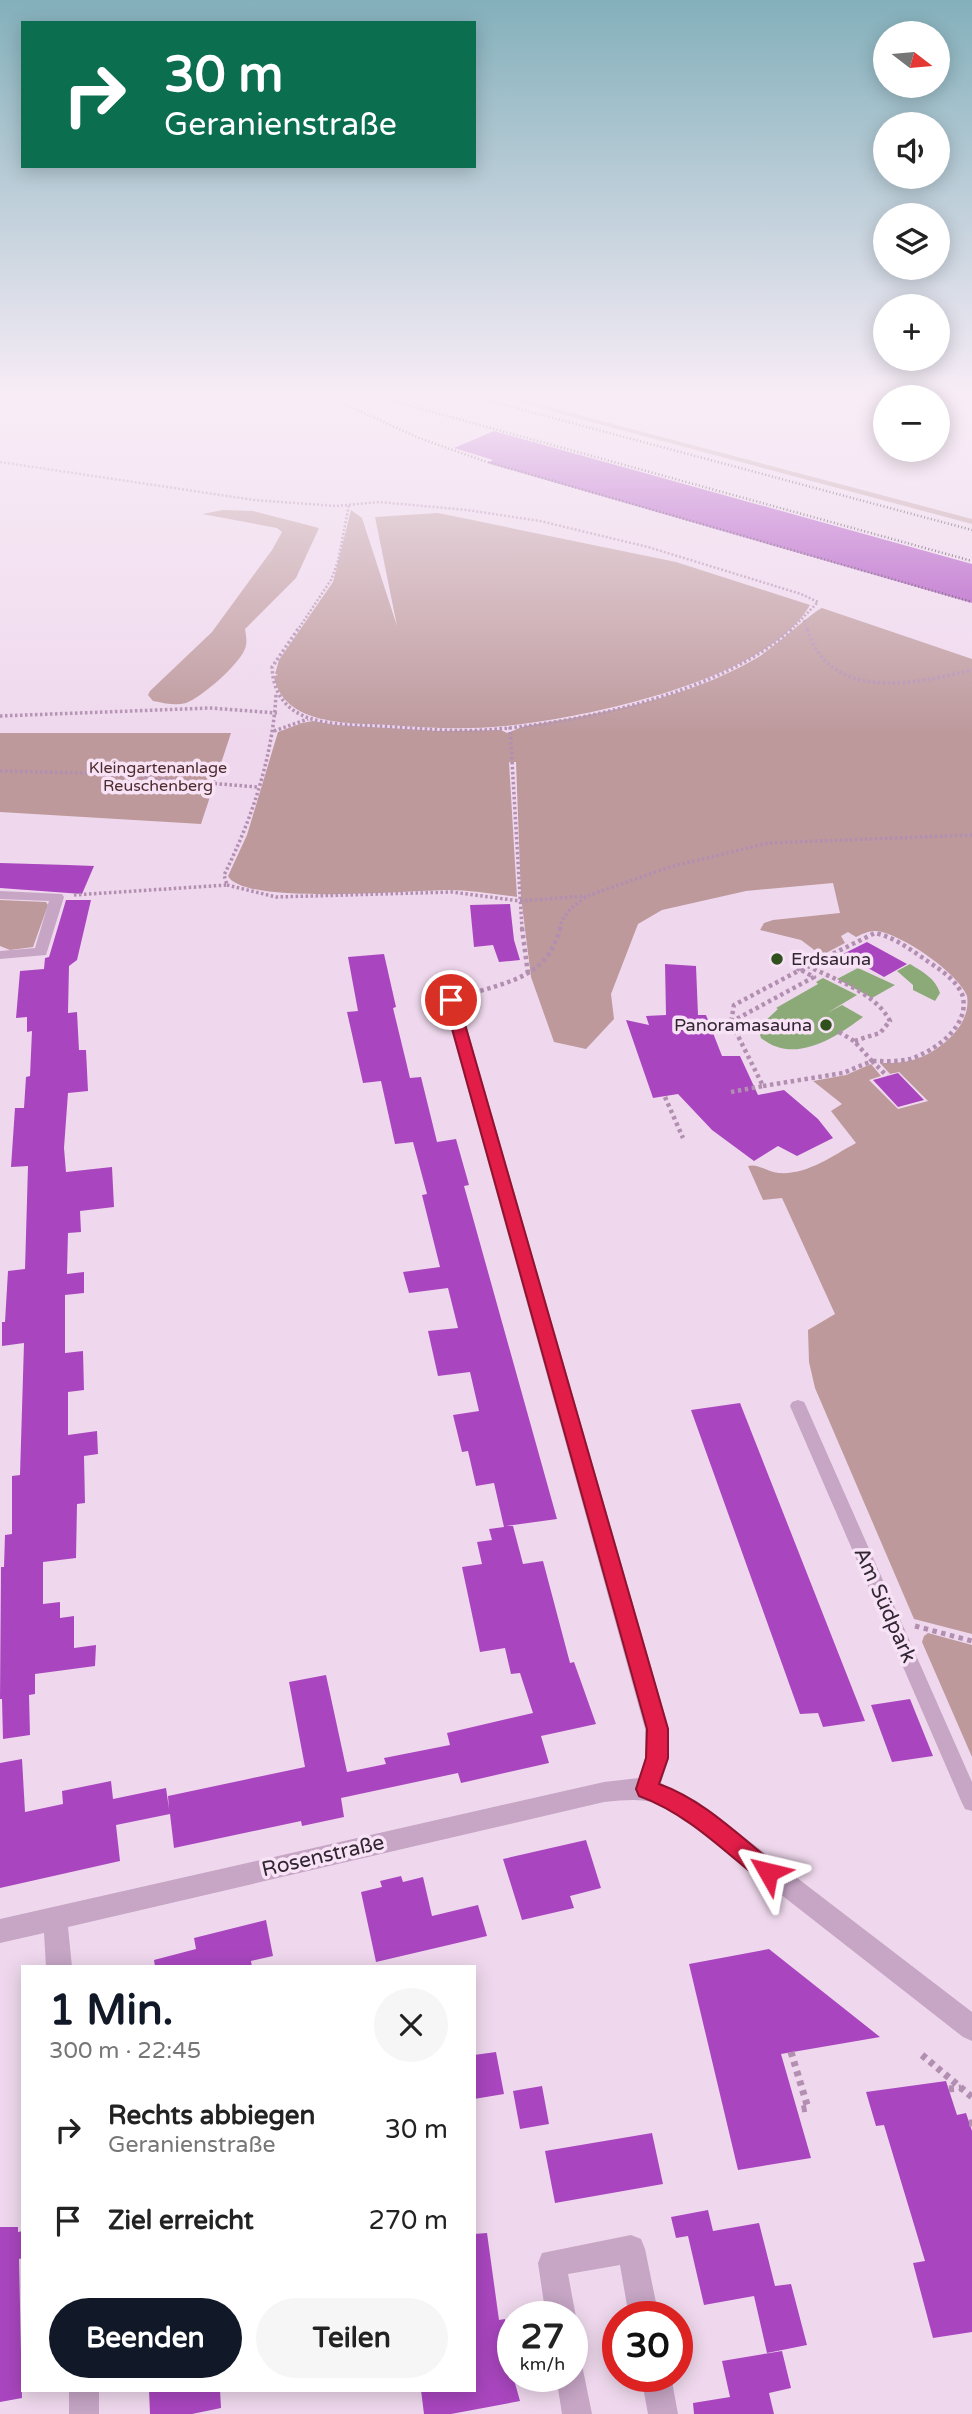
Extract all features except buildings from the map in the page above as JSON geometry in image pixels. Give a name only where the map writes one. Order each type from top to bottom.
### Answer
[{"type":"street","points":[[0,895],[57,897],[41,952],[0,955]]},
{"type":"street","points":[[451,1000],[657,1729],[657,1758],[647,1789],[670,1797],[695,1813],[726,1840],[972,2028]]},
{"type":"street","name":"Rosenstraße","points":[[0,1931],[604,1791],[647,1789]]},
{"type":"street","points":[[55,1917],[59,1965]]},
{"type":"street","points":[[558,2301],[552,2263],[631,2249],[641,2301]]},
{"type":"street","points":[[84,2392],[85,2414]]},
{"type":"street","points":[[574,2392],[577,2414]]},
{"type":"street","points":[[659,2392],[663,2414]]},
{"type":"lane","name":"Am Südpark","points":[[798,1406],[972,1803]]},
{"type":"path","points":[[227,885],[224,875],[244,836],[274,731],[276,693],[271,681],[272,667],[331,580],[338,561],[348,509]]},
{"type":"path","points":[[276,693],[309,719],[343,724],[457,730],[510,727],[620,708],[718,675],[752,659],[779,642],[804,620],[818,602],[803,594],[575,528],[452,509]]},
{"type":"path","points":[[804,620],[814,649],[825,662],[841,675],[859,681],[916,681],[972,670]]},
{"type":"path","points":[[0,716],[210,708],[276,713]]},
{"type":"path","points":[[274,731],[309,719]]},
{"type":"path","points":[[510,727],[520,901],[528,975]]},
{"type":"path","points":[[0,771],[86,773],[257,787]]},
{"type":"path","points":[[57,897],[227,885],[276,897],[452,892],[520,901],[587,896],[670,867],[768,843],[972,835]]},
{"type":"path","points":[[451,1000],[528,975],[555,948],[562,920],[570,908],[587,896]]},
{"type":"path","points":[[731,1092],[843,1073],[872,1061],[910,1059],[942,1043],[951,1034],[964,1012],[958,989],[929,961],[895,940],[876,933],[869,934],[734,1005],[731,1022],[764,1086]]},
{"type":"path","points":[[731,1022],[814,977],[792,964]]},
{"type":"path","points":[[808,966],[878,1005],[888,1016],[887,1028],[854,1041]]},
{"type":"path","points":[[838,1032],[854,1041],[887,1076]]},
{"type":"path","points":[[665,1097],[683,1138]]},
{"type":"path","points":[[891,1619],[972,1641]]},
{"type":"path","points":[[791,2052],[808,2108],[797,2110]]},
{"type":"path","points":[[922,2055],[972,2097]]},
{"type":"path","points":[[949,2089],[961,2088]]},
{"type":"green space","points":[[915,509],[933,509],[972,519],[972,524]]},
{"type":"green space","points":[[223,510],[253,511],[319,528],[296,578],[245,629],[245,648],[227,672],[210,688],[186,703],[153,701],[148,695],[150,691],[212,632],[272,550],[282,532],[277,528],[202,514]]},
{"type":"green space","points":[[351,510],[362,518],[397,626],[375,517],[438,513],[676,562],[810,605],[788,631],[756,654],[716,674],[672,691],[626,704],[540,722],[476,728],[356,724],[321,719],[291,705],[280,693],[274,677],[278,674],[275,674],[279,660],[333,582]]},
{"type":"green space","points":[[822,608],[972,659],[972,1634],[914,1619],[815,1388],[809,1362],[808,1330],[835,1314],[782,1198],[763,1200],[748,1166],[779,1173],[799,1171],[819,1164],[856,1143],[831,1111],[842,1104],[813,1081],[846,1075],[871,1064],[881,1076],[869,1080],[898,1109],[928,1101],[899,1072],[890,1074],[880,1063],[922,1057],[951,1037],[964,1018],[967,1007],[967,996],[953,977],[917,949],[879,931],[856,937],[848,932],[841,936],[845,943],[826,953],[817,952],[801,940],[760,930],[764,923],[773,920],[840,913],[833,883],[746,891],[662,910],[638,924],[611,994],[614,1019],[586,1049],[554,1042],[531,977],[521,897],[516,762],[509,762],[517,897],[448,890],[295,894],[240,885],[228,876],[247,835],[278,732],[313,721],[336,725],[440,731],[501,730],[507,733],[526,726],[614,710],[701,685],[729,673],[762,655]]},
{"type":"green space","name":"Kleingartenanlage Reuschenberg","points":[[0,733],[231,733],[201,824],[0,812]]},
{"type":"green space","points":[[0,900],[46,902],[48,905],[33,947],[10,950],[0,946]]},
{"type":"green space","points":[[928,1633],[972,1645],[972,1757],[922,1642]]},
{"type":"shaded area","points":[[910,964],[935,983],[940,993],[935,1001],[913,990],[913,985],[897,971]]},
{"type":"shaded area","points":[[858,968],[895,985],[872,998],[837,979]]},
{"type":"shaded area","points":[[823,978],[857,995],[827,1013],[842,1005],[863,1017],[827,1040],[800,1049],[774,1046],[761,1038],[759,1032],[763,1023],[778,1009],[776,1008],[818,984],[816,982]]},
{"type":"railway","points":[[649,509],[972,602]]},
{"type":"railway","points":[[783,509],[972,561]]},
{"type":"railway","points":[[892,509],[972,530]]},
{"type":"place","name":"Erdsauna","points":[[777,959]]},
{"type":"place","name":"Panoramasauna","points":[[826,1025]]},
{"type":"route","points":[[451,1000],[657,1729],[657,1758],[647,1789],[670,1797],[695,1813],[768,1872]]}]
